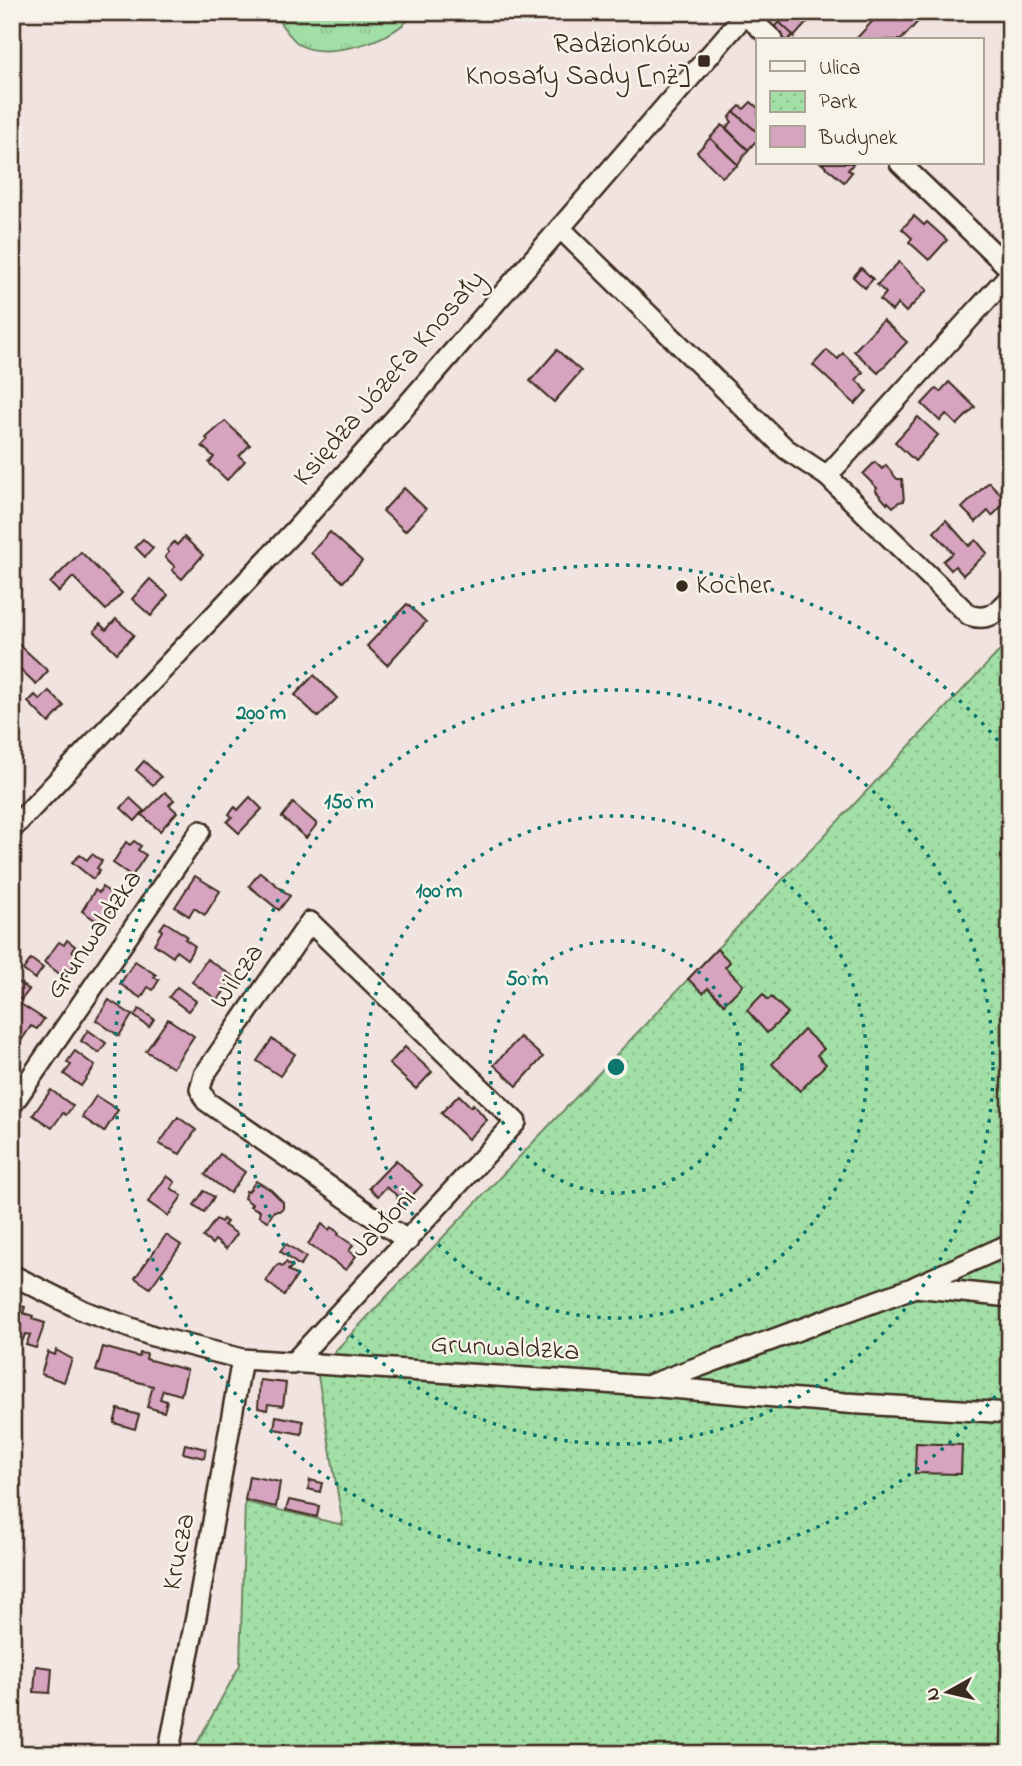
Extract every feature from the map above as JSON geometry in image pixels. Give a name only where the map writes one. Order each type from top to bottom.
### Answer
[{"type":"street","points":[[746,13],[771,38]]},
{"type":"street","name":"Księdza Józefa Knosały","points":[[12,829],[294,531],[406,406],[746,13]]},
{"type":"street","points":[[827,476],[1010,272],[901,164]]},
{"type":"street","points":[[560,228],[786,449],[827,476],[969,615],[981,619],[991,616],[1010,599]]},
{"type":"street","name":"Grunwaldzka","points":[[12,1105],[200,831]]},
{"type":"street","name":"Wilcza","points":[[408,1241],[206,1101],[200,1089],[204,1075],[310,922],[516,1122]]},
{"type":"street","name":"Jabłoni","points":[[292,1364],[516,1122]]},
{"type":"street","points":[[648,1385],[915,1287],[1010,1244]]},
{"type":"street","name":"Grunwaldzka","points":[[12,1275],[84,1311],[153,1336],[242,1359],[648,1385],[845,1403],[1010,1413]]},
{"type":"street","points":[[915,1287],[1010,1297]]},
{"type":"street","name":"Krucza","points":[[168,1754],[196,1617],[242,1359]]},
{"type":"green space","points":[[275,12],[414,12],[406,22],[379,39],[344,49],[327,50],[300,45],[283,27]]},
{"type":"green space","points":[[1010,640],[1010,1754],[191,1754],[240,1665],[245,1502],[343,1525],[317,1370]]},
{"type":"building","points":[[781,12],[803,12],[810,19],[794,37],[775,18]]},
{"type":"building","points":[[881,12],[921,12],[924,15],[903,38],[857,38]]},
{"type":"building","points":[[779,22],[793,35],[783,38],[773,28]]},
{"type":"building","points":[[751,102],[756,106],[756,131],[734,112],[740,106],[744,109]]},
{"type":"building","points":[[734,112],[756,131],[756,143],[748,150],[726,128],[732,122],[729,118]]},
{"type":"building","points":[[722,125],[748,150],[738,165],[710,138]]},
{"type":"building","points":[[710,138],[738,165],[722,177],[697,152]]},
{"type":"building","points":[[822,164],[853,164],[848,170],[852,172],[844,182]]},
{"type":"building","points":[[914,216],[924,225],[927,222],[947,240],[929,260],[909,242],[912,238],[902,229]]},
{"type":"building","points":[[899,262],[927,290],[906,312],[898,304],[892,311],[880,300],[886,293],[877,285]]},
{"type":"building","points":[[861,268],[873,279],[865,288],[853,277]]},
{"type":"building","points":[[1010,318],[1010,338],[1000,328]]},
{"type":"building","points":[[883,320],[907,342],[878,373],[854,351]]},
{"type":"building","points":[[557,350],[581,371],[554,402],[530,381]]},
{"type":"building","points":[[827,350],[838,359],[843,353],[863,372],[856,380],[867,391],[855,404],[813,365]]},
{"type":"building","points":[[949,382],[975,407],[957,425],[946,414],[940,421],[922,404],[936,389],[940,392]]},
{"type":"building","points":[[918,417],[938,435],[915,461],[895,442]]},
{"type":"building","points":[[225,421],[250,445],[239,456],[245,461],[227,480],[209,463],[214,457],[202,446],[208,440],[206,438]]},
{"type":"building","points":[[875,462],[882,469],[886,465],[897,479],[902,479],[904,501],[893,507],[888,502],[887,504],[875,490],[877,488],[863,474]]},
{"type":"building","points":[[989,482],[1007,501],[992,516],[988,511],[976,522],[962,508]]},
{"type":"building","points":[[404,488],[426,509],[405,531],[383,511]]},
{"type":"building","points":[[946,520],[969,546],[976,540],[987,553],[963,575],[955,566],[951,570],[943,561],[953,553],[934,532]]},
{"type":"building","points":[[330,532],[362,561],[343,582],[311,553]]},
{"type":"building","points":[[184,537],[203,555],[182,579],[172,570],[175,567],[165,557],[174,542],[177,545]]},
{"type":"building","points":[[143,539],[153,548],[145,557],[135,547]]},
{"type":"building","points":[[81,552],[122,593],[106,610],[73,577],[59,592],[50,583]]},
{"type":"building","points":[[150,579],[168,595],[151,616],[132,599]]},
{"type":"building","points":[[407,604],[426,622],[387,665],[367,646]]},
{"type":"building","points":[[116,619],[134,635],[117,653],[94,631],[100,624],[106,630]]},
{"type":"building","points":[[12,638],[48,671],[36,684],[19,668],[17,670],[12,666]]},
{"type":"building","points":[[314,675],[337,698],[318,717],[295,695]]},
{"type":"building","points":[[49,691],[64,706],[49,723],[28,702],[35,695],[40,700]]},
{"type":"building","points":[[144,761],[161,777],[153,785],[136,770]]},
{"type":"building","points":[[165,792],[174,800],[169,805],[177,812],[160,831],[142,815]]},
{"type":"building","points":[[250,797],[262,809],[239,833],[227,822],[232,817],[229,814],[235,807],[238,810]]},
{"type":"building","points":[[130,798],[144,811],[135,821],[121,808]]},
{"type":"building","points":[[293,803],[317,824],[306,838],[282,817]]},
{"type":"building","points":[[134,841],[141,846],[138,850],[146,855],[132,876],[113,863],[126,842],[130,845]]},
{"type":"building","points":[[92,854],[102,861],[97,868],[100,870],[93,879],[72,862],[80,855],[87,860]]},
{"type":"building","points":[[260,872],[290,896],[279,910],[249,886]]},
{"type":"building","points":[[195,876],[220,891],[205,915],[194,908],[189,916],[175,907]]},
{"type":"building","points":[[102,887],[112,894],[109,899],[115,904],[101,924],[82,911],[95,890],[99,893]]},
{"type":"building","points":[[165,922],[187,936],[185,939],[195,946],[187,959],[176,951],[173,957],[154,944]]},
{"type":"building","points":[[67,940],[75,946],[72,951],[80,957],[65,978],[44,962],[59,942],[64,945]]},
{"type":"building","points":[[717,949],[730,962],[725,967],[743,985],[724,1004],[708,988],[703,993],[688,979]]},
{"type":"building","points":[[31,959],[43,968],[35,979],[23,970]]},
{"type":"building","points":[[207,959],[234,977],[218,1000],[192,982]]},
{"type":"building","points":[[135,961],[159,980],[153,990],[148,987],[141,998],[120,984]]},
{"type":"building","points":[[13,979],[29,990],[21,1000],[12,993]]},
{"type":"building","points":[[177,987],[196,1001],[188,1011],[169,997]]},
{"type":"building","points":[[763,994],[768,1000],[771,997],[788,1013],[767,1033],[747,1010]]},
{"type":"building","points":[[109,1000],[132,1015],[119,1036],[96,1020]]},
{"type":"building","points":[[19,1003],[44,1019],[37,1029],[31,1026],[19,1044],[12,1040],[12,1013]]},
{"type":"building","points":[[139,1009],[154,1019],[149,1027],[134,1016]]},
{"type":"building","points":[[168,1019],[194,1036],[173,1068],[146,1051]]},
{"type":"building","points":[[88,1030],[106,1043],[99,1053],[81,1041]]},
{"type":"building","points":[[804,1030],[824,1049],[817,1055],[826,1064],[800,1091],[772,1064]]},
{"type":"building","points":[[520,1037],[543,1057],[517,1086],[494,1065]]},
{"type":"building","points":[[272,1039],[295,1054],[280,1076],[257,1061]]},
{"type":"building","points":[[405,1047],[432,1072],[416,1089],[389,1064]]},
{"type":"building","points":[[75,1051],[95,1066],[81,1086],[64,1074],[71,1065],[67,1062]]},
{"type":"building","points":[[51,1090],[73,1106],[66,1115],[63,1113],[52,1128],[33,1115]]},
{"type":"building","points":[[459,1095],[471,1107],[473,1104],[487,1120],[468,1139],[441,1113]]},
{"type":"building","points":[[96,1096],[118,1110],[104,1132],[82,1117]]},
{"type":"building","points":[[178,1117],[196,1130],[180,1154],[159,1144]]},
{"type":"building","points":[[220,1154],[245,1172],[230,1193],[205,1175]]},
{"type":"building","points":[[396,1160],[422,1185],[403,1205],[397,1199],[398,1196],[386,1187],[378,1196],[369,1188]]},
{"type":"building","points":[[167,1176],[175,1182],[171,1188],[182,1196],[168,1216],[148,1202]]},
{"type":"building","points":[[256,1181],[271,1190],[283,1202],[283,1208],[274,1211],[268,1221],[259,1216],[260,1211],[250,1206],[252,1204],[244,1198],[246,1191],[248,1192]]},
{"type":"building","points":[[204,1191],[214,1197],[204,1212],[194,1205]]},
{"type":"building","points":[[216,1219],[221,1222],[223,1219],[227,1222],[224,1225],[237,1234],[226,1249],[215,1240],[212,1244],[203,1237]]},
{"type":"building","points":[[322,1224],[329,1230],[331,1227],[353,1245],[349,1251],[356,1256],[346,1270],[308,1244]]},
{"type":"building","points":[[166,1235],[181,1245],[150,1288],[135,1278]]},
{"type":"building","points":[[286,1244],[306,1257],[300,1266],[280,1251]]},
{"type":"building","points":[[286,1262],[292,1267],[288,1270],[297,1276],[284,1295],[266,1281],[278,1264],[283,1266]]},
{"type":"building","points":[[17,1304],[25,1307],[23,1313],[45,1323],[36,1348],[26,1345],[30,1335],[25,1334],[23,1340],[12,1336],[12,1308],[15,1309]]},
{"type":"building","points":[[103,1347],[139,1357],[140,1353],[147,1354],[146,1359],[187,1370],[181,1395],[163,1390],[160,1399],[167,1401],[164,1412],[147,1407],[153,1386],[96,1371]]},
{"type":"building","points":[[56,1350],[72,1359],[64,1382],[41,1374],[48,1352],[55,1355]]},
{"type":"building","points":[[260,1380],[286,1383],[283,1406],[268,1404],[267,1410],[258,1408]]},
{"type":"building","points":[[118,1409],[139,1415],[135,1429],[114,1423]]},
{"type":"building","points":[[276,1416],[303,1421],[302,1434],[274,1429]]},
{"type":"building","points":[[916,1443],[962,1445],[961,1474],[915,1473]]},
{"type":"building","points":[[185,1444],[206,1449],[204,1458],[183,1453]]},
{"type":"building","points":[[249,1476],[280,1482],[276,1507],[245,1500]]},
{"type":"building","points":[[310,1480],[322,1483],[320,1492],[308,1489]]},
{"type":"building","points":[[289,1500],[319,1506],[317,1517],[286,1510]]},
{"type":"building","points":[[36,1666],[52,1668],[50,1693],[34,1692]]},
{"type":"place","name":"Radzionków Knosały Sady [nż]","points":[[704,61]]},
{"type":"place","name":"Kocher","points":[[682,586]]}]
